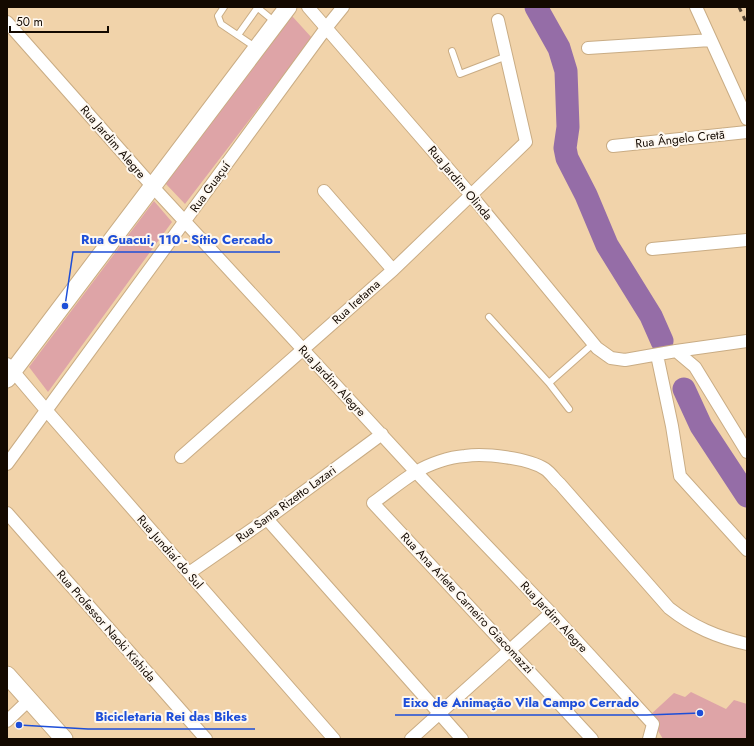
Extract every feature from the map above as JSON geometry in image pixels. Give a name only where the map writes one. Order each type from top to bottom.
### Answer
[{"type":"main road","points":[[9,372],[152,187],[288,7]]},
{"type":"main road","points":[[7,676],[64,739]]},
{"type":"street","name":"Rua Jardim Olinda","points":[[308,7],[471,196],[598,348],[611,358],[625,360],[657,355]]},
{"type":"street","name":"Rua Guaçuí","points":[[7,464],[326,28],[343,7]]},
{"type":"street","points":[[696,7],[747,119]]},
{"type":"street","points":[[498,20],[506,56]]},
{"type":"street","name":"Rua Jardim Alegre","points":[[7,22],[152,187],[416,472],[551,613],[653,724],[649,739]]},
{"type":"street","points":[[588,48],[711,40]]},
{"type":"street","name":"Rua Iretama","points":[[181,457],[393,270],[526,142],[506,56]]},
{"type":"street","name":"Rua Ângelo Cretã","points":[[613,146],[747,132]]},
{"type":"street","points":[[324,191],[393,270]]},
{"type":"street","points":[[652,249],[747,240]]},
{"type":"street","points":[[747,341],[657,355],[672,426],[680,476],[747,550]]},
{"type":"street","points":[[676,351],[695,367],[745,446]]},
{"type":"street","name":"Rua Jundiaí do Sul","points":[[9,372],[46,410],[334,739]]},
{"type":"street","name":"Rua Santa Rizetto Lazari","points":[[189,573],[382,434]]},
{"type":"street","points":[[416,472],[447,459],[466,455],[520,459],[535,464],[546,470],[560,484],[669,608],[696,626],[714,634],[747,644]]},
{"type":"street","name":"Rua Ana Arlete Carneiro Giacomazzi","points":[[416,472],[373,503],[592,739]]},
{"type":"street","name":"Rua Professor Naoki Kishida","points":[[7,512],[206,739]]},
{"type":"street","points":[[267,518],[462,739]]},
{"type":"street","points":[[411,739],[551,613]]},
{"type":"street","points":[[7,721],[29,700]]},
{"type":"lane","points":[[224,7],[218,16],[221,24],[257,49]]},
{"type":"lane","points":[[238,35],[258,7],[276,23]]},
{"type":"lane","points":[[452,51],[460,74],[506,56]]},
{"type":"lane","points":[[488,317],[549,383],[569,408]]},
{"type":"lane","points":[[549,383],[594,343]]},
{"type":"shaded area","points":[[292,16],[312,38],[185,204],[165,183]]},
{"type":"shaded area","points":[[154,201],[172,222],[48,392],[29,367]]},
{"type":"shaded area","points":[[691,692],[726,709],[734,700],[747,704],[747,739],[663,739],[649,716],[674,693],[685,697]]},
{"type":"waterway","points":[[536,7],[559,48],[566,71],[568,127],[565,148],[567,158],[586,195],[607,245],[651,316],[662,341]]},
{"type":"waterway","points":[[684,389],[701,426],[747,496]]},
{"type":"railway","points":[[739,7],[747,24]]},
{"type":"place","name":"Rua Guacui, 110 - Sítio Cercado","points":[[65,306]]},
{"type":"place","name":"Eixo de Animação Vila Campo Cerrado","points":[[700,713]]},
{"type":"place","name":"Bicicletaria Rei das Bikes","points":[[19,725]]}]
